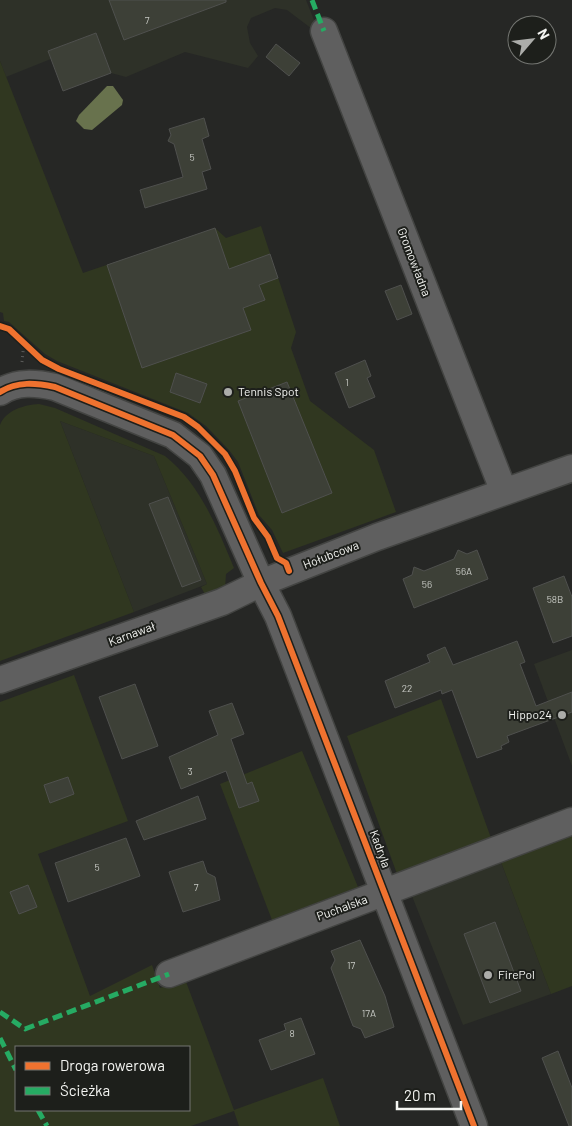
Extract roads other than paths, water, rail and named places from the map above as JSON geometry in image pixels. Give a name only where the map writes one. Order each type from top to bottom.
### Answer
[{"type":"street","name":"Gromowładna","points":[[324,32],[504,492]]},
{"type":"street","points":[[0,392],[20,384],[37,383],[55,387],[158,428],[187,445],[200,456],[213,475],[261,583]]},
{"type":"street","name":"Hołubcowa","points":[[261,583],[377,537],[572,468]]},
{"type":"street","name":"Karnawał","points":[[0,680],[222,602],[261,583]]},
{"type":"street","name":"Kadryla","points":[[261,583],[278,616],[314,705],[474,1126]]},
{"type":"street","name":"Puchalska","points":[[169,974],[572,822]]},
{"type":"place","name":"Tennis Spot","points":[[228,392]]},
{"type":"place","name":"Hippo24","points":[[562,715]]},
{"type":"place","name":"FirePol","points":[[488,975]]}]
